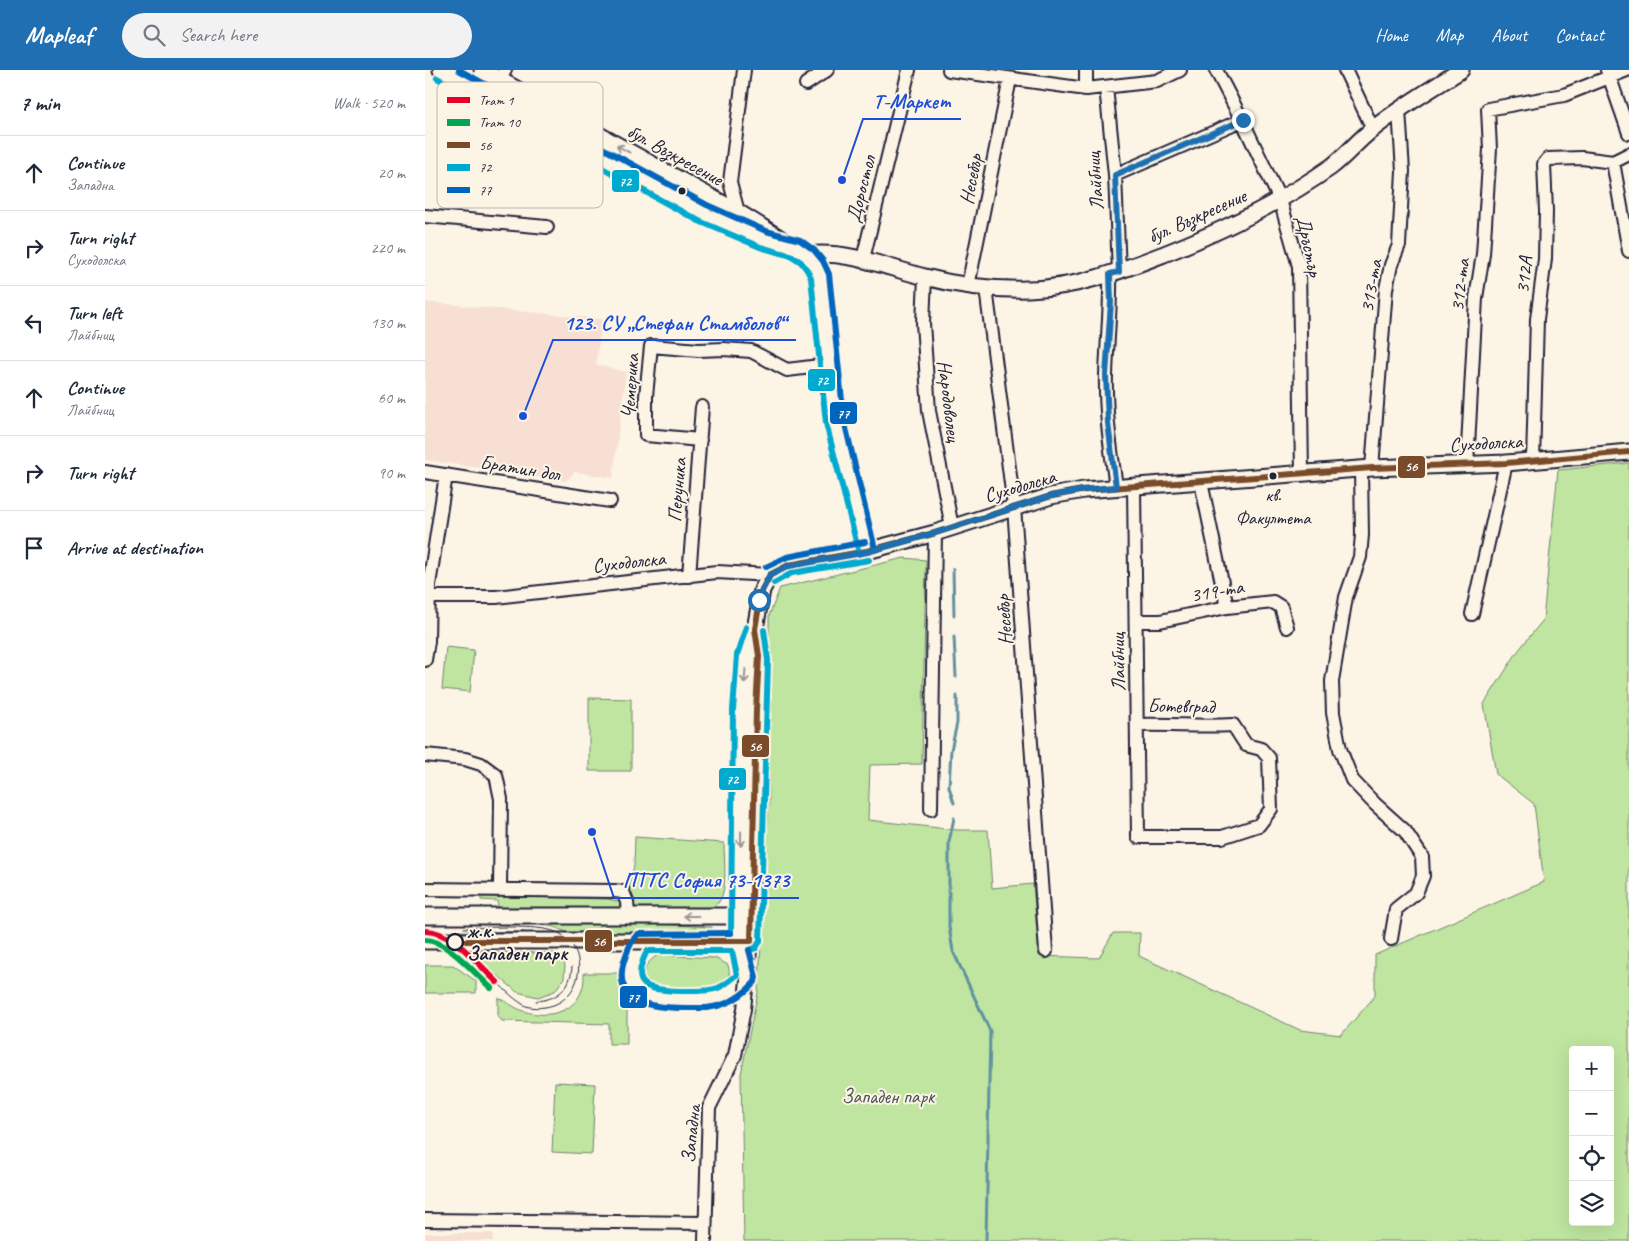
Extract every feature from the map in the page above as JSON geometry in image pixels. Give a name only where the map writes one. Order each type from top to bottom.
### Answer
[{"type":"street","name":"бул. Възкресение","points":[[441,70],[463,82]]},
{"type":"street","name":"бул. Възкресение","points":[[482,70],[503,75],[515,82]]},
{"type":"street","points":[[738,212],[730,182],[744,70]]},
{"type":"street","points":[[806,84],[827,70]]},
{"type":"street","name":"Доростол","points":[[863,259],[909,70]]},
{"type":"street","points":[[949,70],[1087,89],[1157,81],[1180,70]]},
{"type":"street","points":[[1086,70],[1087,89]]},
{"type":"street","name":"Дръстър","points":[[1216,70],[1243,120],[1280,200],[1299,266],[1301,474]]},
{"type":"street","points":[[1345,70],[1373,129]]},
{"type":"street","points":[[1627,70],[1608,74],[1629,134]]},
{"type":"street","name":"бул. Възкресение","points":[[603,158],[703,213],[763,239],[802,251],[837,254],[863,259],[925,277],[969,286],[1031,289],[1077,284],[1114,273],[1199,240],[1280,200],[1332,166],[1373,129],[1399,110],[1458,71]]},
{"type":"street","name":"312-та","points":[[1467,465],[1476,298],[1483,254],[1490,149],[1489,109],[1564,95],[1608,74]]},
{"type":"street","name":"Несебър","points":[[969,286],[1010,79]]},
{"type":"street","name":"Лайбниц","points":[[1106,87],[1115,175],[1114,273],[1106,375],[1108,423],[1116,487]]},
{"type":"street","name":"313-та","points":[[1391,939],[1396,909],[1416,892],[1423,876],[1422,857],[1405,831],[1352,780],[1340,749],[1333,713],[1332,681],[1345,596],[1360,557],[1367,469],[1386,289],[1391,265],[1399,245],[1403,171],[1399,110]]},
{"type":"street","points":[[1115,175],[1243,120]]},
{"type":"street","name":"бул. Възкресение","points":[[603,133],[802,251]]},
{"type":"street","points":[[1629,154],[1613,162],[1629,251]]},
{"type":"street","name":"312А","points":[[1533,461],[1537,319],[1545,259],[1546,211],[1544,164],[1548,159],[1582,158],[1613,162]]},
{"type":"street","points":[[425,216],[547,227]]},
{"type":"street","points":[[802,251],[815,265],[820,276],[827,365],[835,422],[867,552]]},
{"type":"street","name":"Народоволец","points":[[925,277],[923,323],[929,411],[952,527]]},
{"type":"street","name":"Несебър","points":[[986,288],[1015,508],[1046,951]]},
{"type":"street","name":"Чемерика","points":[[700,440],[646,435],[646,396],[651,346],[699,350],[751,351],[787,370],[827,365]]},
{"type":"street","name":"Перуника","points":[[689,576],[702,407]]},
{"type":"street","name":"Суходолска","points":[[427,597],[496,597],[717,572],[770,575],[789,566],[867,552],[935,533],[1051,496],[1084,490],[1367,469],[1506,463],[1629,452]]},
{"type":"street","points":[[1472,614],[1506,463]]},
{"type":"street","name":"Братин дол","points":[[425,472],[610,501]]},
{"type":"street","points":[[425,660],[428,641],[427,597],[446,475]]},
{"type":"street","points":[[1201,482],[1227,607]]},
{"type":"street","name":"Лайбниц","points":[[1134,486],[1139,837]]},
{"type":"street","points":[[931,809],[935,533]]},
{"type":"street","name":"Западна","points":[[705,1241],[709,1108],[735,1055],[744,1009],[747,978],[741,956],[745,942],[759,656],[755,629],[762,590],[770,575]]},
{"type":"street","name":"319-та","points":[[1136,621],[1160,621],[1227,607],[1273,602],[1281,607],[1287,627]]},
{"type":"street","name":"Ботевград","points":[[1137,725],[1165,724],[1210,727],[1233,725],[1246,745],[1261,749],[1269,758],[1271,809],[1259,825],[1222,837],[1139,837]]},
{"type":"street","points":[[425,755],[465,759],[481,764],[496,775],[501,799],[501,889]]},
{"type":"street","points":[[425,888],[623,892],[627,902],[628,916]]},
{"type":"street","points":[[425,916],[746,916]]},
{"type":"street","points":[[425,941],[745,942]]},
{"type":"street","points":[[425,1220],[705,1223]]},
{"type":"shaded area","points":[[425,302],[602,319],[596,364],[626,372],[613,478],[575,472],[566,481],[425,460]]},
{"type":"shaded area","points":[[425,1233],[493,1233],[493,1241],[425,1241]]},
{"type":"green space","name":"Западен парк","points":[[1629,463],[1629,1241],[744,1241],[741,1074],[758,992],[769,802],[769,616],[780,588],[904,558],[926,560],[922,764],[870,765],[868,820],[957,830],[988,830],[992,888],[1033,884],[1039,956],[1099,958],[1113,933],[1140,933],[1139,956],[1300,1030],[1341,1035],[1375,996],[1375,955],[1544,882],[1534,804],[1496,774],[1484,704],[1518,651],[1543,620],[1558,470]]},
{"type":"green space","points":[[446,647],[474,650],[470,692],[442,689]]},
{"type":"green space","points":[[589,698],[631,699],[631,771],[589,771]]},
{"type":"green space","points":[[635,837],[724,843],[725,882],[719,902],[705,909],[633,908],[628,891],[634,866]]},
{"type":"green space","points":[[481,896],[608,899],[620,902],[620,908],[498,909],[497,901],[481,900]]},
{"type":"green space","points":[[506,920],[640,923],[712,927],[712,933],[706,935],[572,934],[544,925],[505,925]]},
{"type":"green space","points":[[452,931],[524,932],[531,934],[453,936]]},
{"type":"green space","points":[[470,952],[555,953],[565,965],[564,978],[555,991],[538,997],[517,992]]},
{"type":"green space","points":[[658,955],[715,958],[728,965],[728,982],[718,990],[710,992],[661,991],[650,985],[644,977],[648,964]]},
{"type":"green space","points":[[425,965],[453,965],[476,981],[476,993],[425,993]]},
{"type":"green space","points":[[584,973],[620,973],[622,987],[627,997],[627,1044],[609,1044],[609,1024],[502,1021],[498,1016],[498,998],[520,1010],[534,1014],[556,1013],[565,1009],[580,996]]},
{"type":"green space","points":[[555,1082],[595,1084],[592,1154],[552,1152]]},
{"type":"waterway","points":[[953,569],[954,615]]},
{"type":"waterway","points":[[954,637],[956,677]]},
{"type":"waterway","points":[[954,803],[949,787],[951,750],[957,723],[957,696]]},
{"type":"waterway","points":[[954,818],[949,842],[949,927],[953,951],[990,1031],[986,1241]]},
{"type":"tram line","points":[[464,928],[524,927],[547,930],[556,932],[567,939],[575,949],[578,961],[575,985],[568,995],[558,1003],[543,1007],[526,1006],[497,982]]},
{"type":"tram line","name":"1","points":[[425,931],[435,932],[455,942],[497,982]]},
{"type":"tram line","name":"10","points":[[425,940],[434,941],[452,951],[491,988]]},
{"type":"tram line","points":[[536,1001],[550,998],[561,992],[569,981],[572,967]]},
{"type":"transit line","name":"77","points":[[459,70],[481,82]]},
{"type":"transit line","name":"72","points":[[437,78],[444,82]]},
{"type":"transit line","name":"77","points":[[603,148],[707,205],[766,231],[800,240],[814,250],[823,261],[829,274],[844,420],[875,549]]},
{"type":"transit line","name":"72","points":[[603,169],[699,221],[760,247],[792,256],[801,262],[807,270],[811,278],[826,423],[859,553]]},
{"type":"transit line","name":"56","points":[[770,575],[789,565],[867,551],[935,533],[1051,496],[1084,490],[1372,468],[1506,463],[1629,452]]},
{"type":"transit line","name":"77","points":[[766,567],[787,557],[865,542]]},
{"type":"transit line","name":"72","points":[[774,583],[792,573],[869,560]]},
{"type":"transit line","name":"56","points":[[425,941],[751,941],[759,656],[755,629],[762,590],[770,575]]},
{"type":"transit line","name":"72","points":[[731,933],[733,710],[737,655],[746,627]]},
{"type":"transit line","name":"72","points":[[749,950],[756,948],[760,941],[768,660],[764,630]]},
{"type":"transit line","name":"77","points":[[731,933],[638,934],[631,943],[624,961],[622,976],[624,987],[630,995],[650,1005],[686,1008],[719,1006],[737,998],[755,982],[756,977],[749,950]]},
{"type":"transit line","name":"72","points":[[647,951],[732,951],[737,975],[721,987],[709,990],[668,990],[650,987],[644,984],[640,972],[647,951]]},
{"type":"place","name":"Т-Маркет","points":[[842,180]]},
{"type":"place","name":"123. СУ „Стефан Стамболов“","points":[[523,416]]},
{"type":"place","name":"кв. Факултета","points":[[1273,476]]},
{"type":"place","name":"ПТТС София 73-1373","points":[[592,832]]},
{"type":"place","name":"ж.к. Западен парк","points":[[455,942]]},
{"type":"route","points":[[759,600],[770,575],[789,566],[867,552],[935,533],[1051,496],[1116,487],[1108,423],[1106,375],[1111,302],[1110,274],[1119,272],[1115,175],[1243,120]]}]
